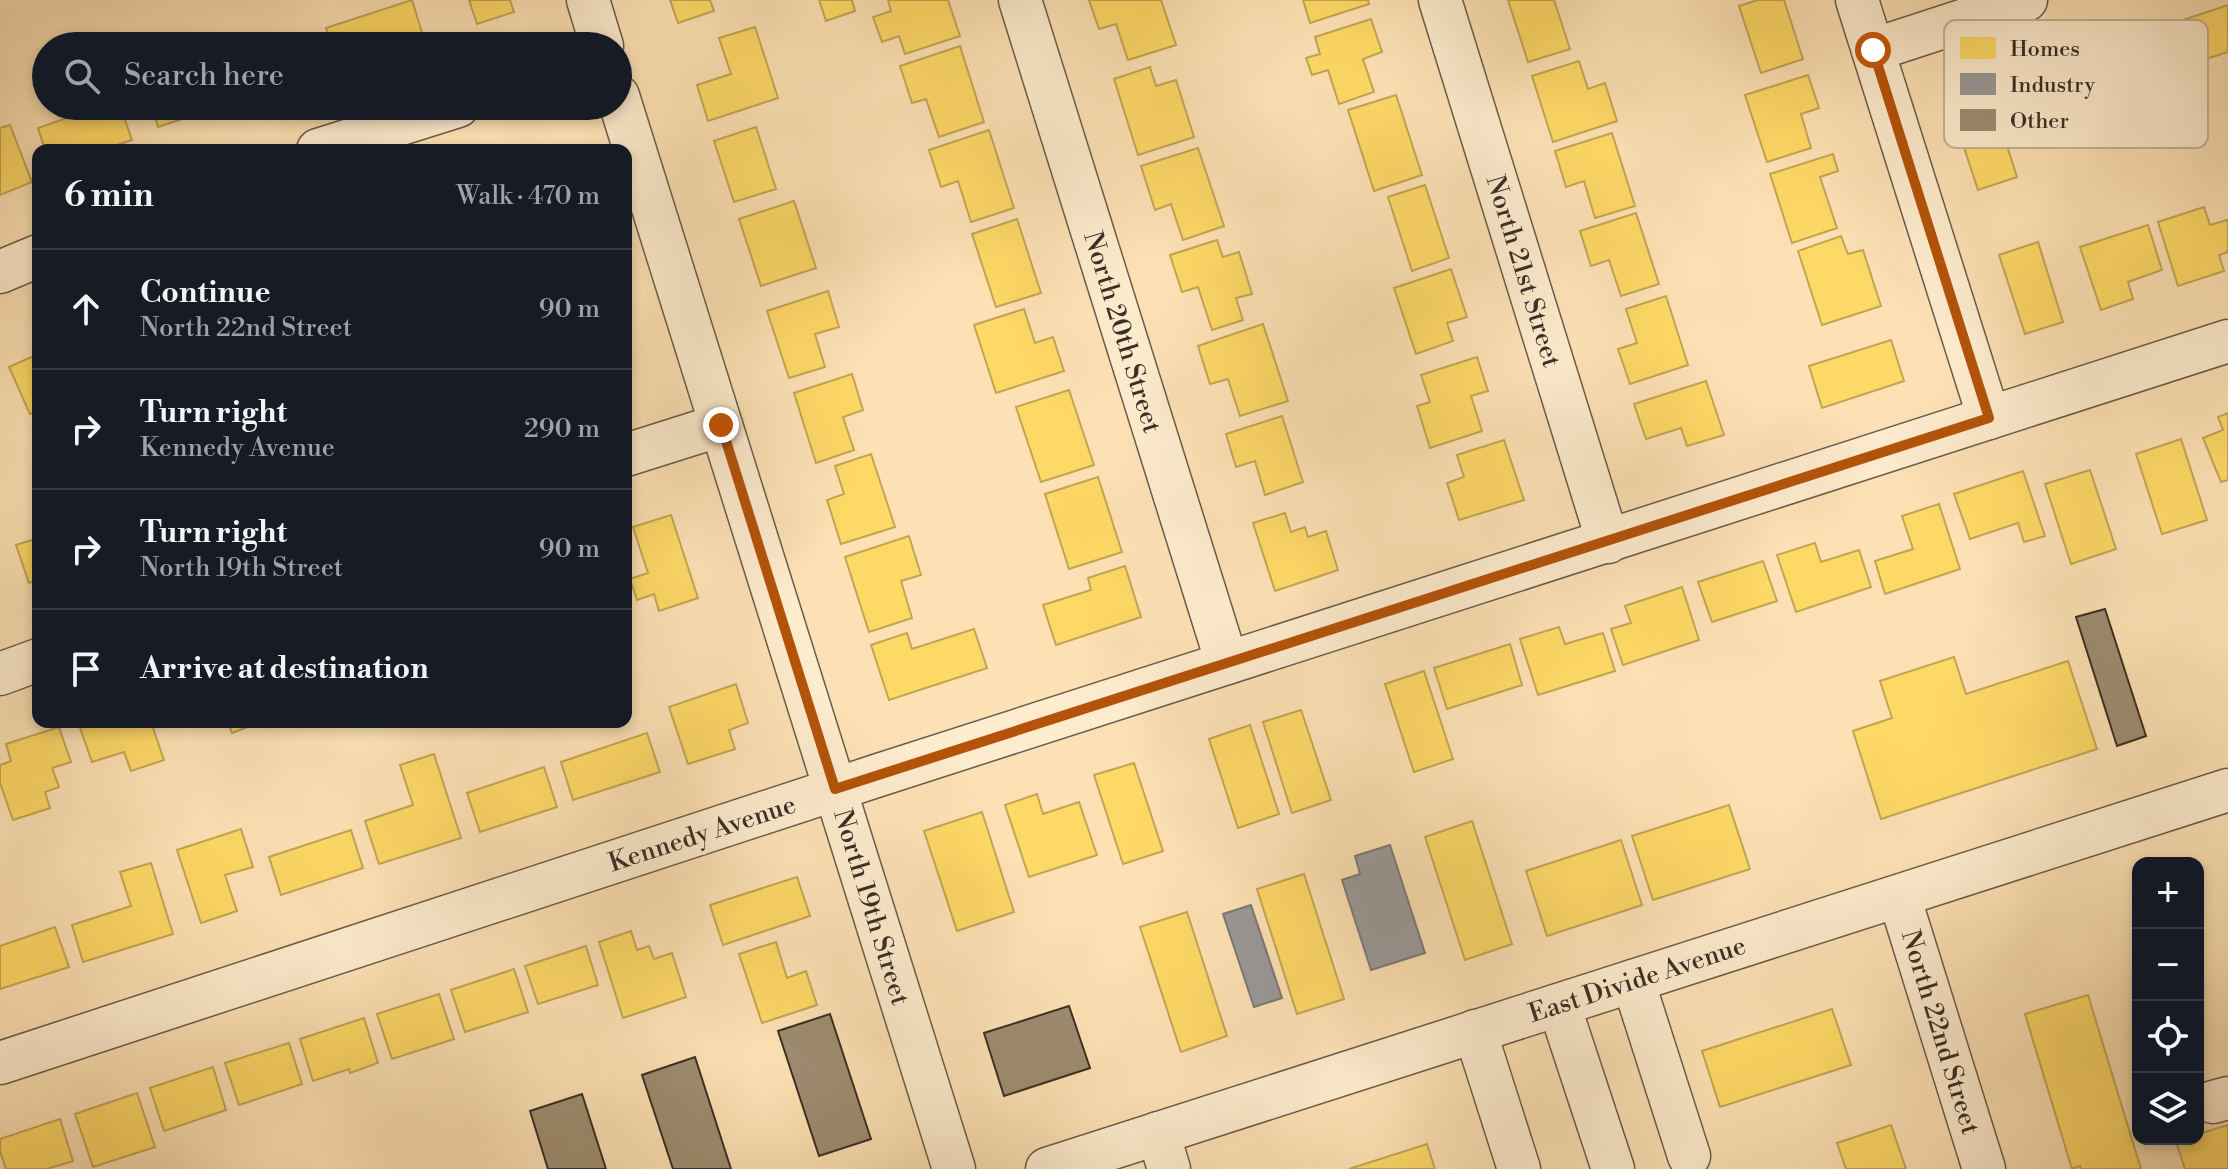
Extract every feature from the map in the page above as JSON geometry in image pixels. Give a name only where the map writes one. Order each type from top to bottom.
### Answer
[{"type":"street","points":[[588,0],[598,32]]},
{"type":"street","name":"North 20th Street","points":[[1020,0],[1227,663]]},
{"type":"street","name":"North 21st Street","points":[[1440,0],[1608,542]]},
{"type":"street","points":[[1857,0],[1989,418]]},
{"type":"street","points":[[1965,20],[2026,0]]},
{"type":"street","points":[[1873,50],[1944,27]]},
{"type":"street","points":[[337,144],[413,120]]},
{"type":"street","name":"North 19th Street","points":[[626,120],[954,1169]]},
{"type":"street","points":[[0,272],[32,259]]},
{"type":"street","name":"Kennedy Avenue","points":[[0,1063],[835,789],[2228,341]]},
{"type":"street","points":[[632,453],[721,425]]},
{"type":"street","points":[[0,674],[32,662]]},
{"type":"street","name":"East Divide Avenue","points":[[1047,1169],[1164,1151],[1475,1031],[2228,790]]},
{"type":"street","name":"North 22nd Street","points":[[1899,896],[1984,1169]]},
{"type":"street","points":[[1633,981],[1689,1156]]},
{"type":"street","points":[[1559,1005],[1613,1169]]},
{"type":"street","points":[[1475,1031],[1519,1169]]},
{"type":"building: Homes","points":[[412,0],[422,32],[327,32],[326,28]]},
{"type":"building: Homes","points":[[469,0],[510,0],[514,12],[477,24]]},
{"type":"building: Homes","points":[[670,0],[710,0],[714,11],[678,23]]},
{"type":"building: Homes","points":[[819,0],[852,0],[855,11],[826,21]]},
{"type":"building: Homes","points":[[888,0],[948,0],[960,36],[905,54],[899,36],[882,42],[873,17],[891,11]]},
{"type":"building: Homes","points":[[1089,0],[1161,0],[1176,45],[1128,60],[1116,24],[1099,29]]},
{"type":"building: Homes","points":[[1303,0],[1368,0],[1369,4],[1310,23]]},
{"type":"building: Homes","points":[[1508,0],[1554,0],[1570,49],[1528,62]]},
{"type":"building: Homes","points":[[1758,0],[1784,0],[1803,59],[1761,73],[1739,6]]},
{"type":"building: Homes","points":[[2228,5],[2228,52],[2208,58],[2208,20],[2183,20]]},
{"type":"building: Homes","points":[[1371,19],[1382,52],[1363,59],[1374,92],[1339,104],[1328,70],[1312,75],[1306,58],[1320,54],[1315,37]]},
{"type":"building: Homes","points":[[755,27],[778,98],[708,121],[697,85],[731,74],[719,38]]},
{"type":"building: Homes","points":[[960,46],[984,122],[939,137],[926,99],[912,103],[900,66]]},
{"type":"building: Homes","points":[[1579,61],[1588,89],[1605,83],[1617,121],[1553,142],[1532,76]]},
{"type":"building: Homes","points":[[1150,67],[1156,86],[1176,80],[1194,137],[1138,155],[1114,79]]},
{"type":"building: Homes","points":[[1808,75],[1819,108],[1801,114],[1811,148],[1767,162],[1745,95]]},
{"type":"building: Homes","points":[[1396,95],[1422,175],[1374,191],[1348,110]]},
{"type":"building: Homes","points":[[61,120],[125,120],[132,140],[120,144],[43,144],[38,128]]},
{"type":"building: Homes","points":[[156,120],[179,120],[158,127]]},
{"type":"building: Homes","points":[[10,125],[32,182],[0,195],[0,128]]},
{"type":"building: Homes","points":[[756,127],[776,189],[734,202],[714,141]]},
{"type":"building: Homes","points":[[989,130],[1014,208],[971,222],[958,181],[941,187],[929,150]]},
{"type":"building: Homes","points":[[1612,133],[1635,206],[1595,218],[1584,181],[1566,187],[1555,151]]},
{"type":"building: Homes","points":[[1198,148],[1224,226],[1183,240],[1171,204],[1155,210],[1141,166]]},
{"type":"building: Homes","points":[[1964,148],[2008,148],[2017,177],[1978,190]]},
{"type":"building: Homes","points":[[1833,154],[1838,171],[1820,177],[1837,228],[1792,243],[1770,174]]},
{"type":"building: Homes","points":[[1425,185],[1449,258],[1412,271],[1388,197]]},
{"type":"building: Homes","points":[[794,201],[816,268],[761,286],[739,219]]},
{"type":"building: Homes","points":[[2204,207],[2210,225],[2227,220],[2228,223],[2228,252],[2219,255],[2224,271],[2178,286],[2158,222]]},
{"type":"building: Homes","points":[[1636,213],[1659,284],[1621,296],[1609,260],[1591,266],[1580,231]]},
{"type":"building: Homes","points":[[1017,219],[1041,293],[996,307],[972,234]]},
{"type":"building: Homes","points":[[2148,225],[2162,270],[2128,282],[2133,299],[2101,310],[2080,247]]},
{"type":"building: Homes","points":[[1841,236],[1848,254],[1863,250],[1881,306],[1822,325],[1798,251]]},
{"type":"building: Homes","points":[[1217,240],[1223,257],[1239,252],[1252,294],[1236,298],[1243,320],[1212,330],[1198,287],[1182,292],[1170,255]]},
{"type":"building: Homes","points":[[2038,242],[2063,322],[2025,334],[1999,255]]},
{"type":"building: Homes","points":[[1451,269],[1467,317],[1447,323],[1453,341],[1416,354],[1394,288]]},
{"type":"building: Homes","points":[[828,291],[839,327],[815,334],[825,367],[789,378],[767,311]]},
{"type":"building: Homes","points":[[1666,296],[1688,365],[1630,384],[1618,349],[1637,343],[1626,309]]},
{"type":"building: Homes","points":[[1024,309],[1035,343],[1053,337],[1064,371],[996,393],[974,325]]},
{"type":"building: Homes","points":[[1263,324],[1288,401],[1240,416],[1228,379],[1210,384],[1198,346]]},
{"type":"building: Homes","points":[[1891,340],[1904,381],[1822,408],[1809,366]]},
{"type":"building: Homes","points":[[32,357],[32,413],[30,414],[9,367]]},
{"type":"building: Homes","points":[[1477,357],[1488,391],[1471,396],[1482,431],[1430,448],[1417,406],[1430,402],[1421,375]]},
{"type":"building: Homes","points":[[852,374],[863,410],[843,417],[854,450],[816,463],[794,393]]},
{"type":"building: Homes","points":[[1706,381],[1724,435],[1687,446],[1681,428],[1646,439],[1634,404]]},
{"type":"building: Homes","points":[[1069,390],[1094,465],[1041,482],[1016,407]]},
{"type":"building: Homes","points":[[2228,413],[2228,480],[2221,482],[2203,438],[2223,430],[2218,417]]},
{"type":"building: Homes","points":[[1282,416],[1303,482],[1265,495],[1255,461],[1236,467],[1226,434]]},
{"type":"building: Homes","points":[[2181,439],[2207,520],[2162,534],[2136,454]]},
{"type":"building: Homes","points":[[1504,440],[1524,500],[1459,520],[1447,483],[1464,477],[1457,455]]},
{"type":"building: Homes","points":[[871,454],[895,527],[841,544],[827,500],[844,494],[835,466]]},
{"type":"building: Homes","points":[[2090,470],[2116,549],[2071,564],[2045,484]]},
{"type":"building: Homes","points":[[2023,471],[2045,536],[2024,542],[2018,523],[1970,539],[1954,494]]},
{"type":"building: Homes","points":[[1098,477],[1122,552],[1069,569],[1045,494]]},
{"type":"building: Homes","points":[[1939,504],[1960,569],[1885,594],[1875,561],[1913,549],[1902,516]]},
{"type":"building: Homes","points":[[1285,513],[1291,532],[1305,527],[1308,537],[1326,531],[1338,570],[1275,591],[1253,523]]},
{"type":"building: Homes","points":[[671,515],[698,598],[659,611],[654,594],[637,600],[632,578],[648,573],[633,527]]},
{"type":"building: Homes","points":[[909,536],[921,575],[901,581],[912,618],[869,632],[845,557]]},
{"type":"building: Homes","points":[[32,540],[32,582],[29,583],[16,545]]},
{"type":"building: Homes","points":[[1815,543],[1821,562],[1859,550],[1871,587],[1796,612],[1777,555]]},
{"type":"building: Homes","points":[[1763,561],[1777,601],[1712,622],[1698,582]]},
{"type":"building: Homes","points":[[1125,566],[1141,617],[1056,645],[1043,605],[1091,590],[1088,578]]},
{"type":"building: Homes","points":[[1682,587],[1699,640],[1623,665],[1611,629],[1631,623],[1625,606]]},
{"type":"building: Homes","points":[[1559,627],[1565,644],[1603,633],[1615,671],[1538,695],[1520,639]]},
{"type":"building: Homes","points":[[974,629],[987,668],[889,700],[871,645],[907,633],[912,649]]},
{"type":"building: Homes","points":[[1510,644],[1522,685],[1447,709],[1434,668]]},
{"type":"building: Homes","points":[[1954,657],[1966,694],[2068,661],[2097,749],[1881,819],[1853,731],[1892,718],[1880,681]]},
{"type":"building: Homes","points":[[1424,671],[1453,759],[1414,772],[1385,684]]},
{"type":"building: Homes","points":[[736,684],[748,723],[729,730],[735,749],[688,764],[669,707]]},
{"type":"building: Homes","points":[[1301,710],[1331,800],[1292,813],[1263,722]]},
{"type":"building: Homes","points":[[1250,725],[1279,814],[1238,828],[1209,739]]},
{"type":"building: Homes","points":[[59,728],[71,762],[52,768],[59,787],[45,792],[50,808],[13,820],[0,783],[0,765],[11,761],[6,744]]},
{"type":"building: Homes","points":[[80,728],[153,728],[164,760],[131,771],[124,752],[92,762]]},
{"type":"building: Homes","points":[[647,733],[660,772],[573,800],[561,762]]},
{"type":"building: Homes","points":[[434,754],[461,838],[379,864],[365,821],[413,805],[400,765]]},
{"type":"building: Homes","points":[[1134,763],[1163,851],[1123,864],[1094,775]]},
{"type":"building: Homes","points":[[544,767],[557,807],[480,832],[467,793]]},
{"type":"building: Homes","points":[[1037,794],[1043,814],[1079,802],[1097,855],[1029,877],[1005,805]]},
{"type":"building: Homes","points":[[1729,805],[1750,869],[1653,900],[1632,836]]},
{"type":"building: Homes","points":[[982,812],[1014,912],[957,931],[924,831]]},
{"type":"building: Homes","points":[[1472,821],[1512,944],[1465,960],[1425,837]]},
{"type":"building: Homes","points":[[241,829],[253,867],[225,875],[237,911],[201,923],[177,850]]},
{"type":"building: Homes","points":[[351,830],[363,868],[281,895],[269,857]]},
{"type":"building: Homes","points":[[1621,840],[1642,905],[1547,936],[1526,871]]},
{"type":"building: Homes","points":[[151,863],[173,934],[83,962],[72,925],[131,906],[120,872]]},
{"type":"building: Homes","points":[[1304,874],[1344,999],[1297,1014],[1257,889]]},
{"type":"building: Homes","points":[[797,877],[810,916],[723,945],[710,905]]},
{"type":"building: Homes","points":[[1187,912],[1227,1036],[1181,1052],[1140,927]]},
{"type":"building: Homes","points":[[55,927],[69,967],[0,989],[0,946]]},
{"type":"building: Homes","points":[[631,931],[637,950],[649,946],[654,959],[672,953],[686,997],[623,1018],[599,942]]},
{"type":"building: Homes","points":[[776,942],[787,978],[806,971],[817,1005],[762,1023],[739,954]]},
{"type":"building: Homes","points":[[586,946],[598,985],[538,1004],[525,966]]},
{"type":"building: Homes","points":[[514,969],[528,1012],[465,1032],[451,990]]},
{"type":"building: Homes","points":[[439,994],[454,1039],[392,1059],[377,1014]]},
{"type":"building: Homes","points":[[2088,995],[2141,1169],[2081,1169],[2080,1166],[2072,1169],[2025,1014]]},
{"type":"building: Homes","points":[[1832,1009],[1851,1065],[1720,1107],[1702,1051]]},
{"type":"building: Homes","points":[[364,1018],[378,1063],[313,1081],[300,1039]]},
{"type":"building: Homes","points":[[289,1043],[302,1084],[239,1105],[225,1063]]},
{"type":"building: Homes","points":[[213,1067],[226,1110],[164,1131],[150,1088]]},
{"type":"building: Homes","points":[[137,1093],[155,1147],[93,1167],[75,1114]]},
{"type":"building: Homes","points":[[60,1119],[73,1161],[47,1169],[6,1169],[0,1139]]},
{"type":"building: Homes","points":[[1891,1125],[1906,1169],[1846,1169],[1837,1143]]},
{"type":"building: Homes","points":[[2228,1125],[2228,1169],[2185,1169],[2177,1145],[2204,1145],[2204,1132]]},
{"type":"building: Homes","points":[[1427,1144],[1435,1169],[1349,1169]]},
{"type":"building: Industry","points":[[1390,845],[1425,953],[1371,970],[1342,880],[1360,874],[1355,856]]},
{"type":"building: Industry","points":[[1251,905],[1282,998],[1254,1007],[1223,914]]},
{"type":"building: Other","points":[[2105,609],[2146,736],[2117,746],[2076,617]]},
{"type":"building: Other","points":[[1069,1006],[1090,1068],[1004,1096],[984,1033]]},
{"type":"building: Other","points":[[830,1014],[871,1139],[819,1156],[778,1031]]},
{"type":"building: Other","points":[[695,1057],[731,1169],[673,1169],[642,1075]]},
{"type":"building: Other","points":[[582,1094],[606,1169],[548,1169],[530,1111]]},
{"type":"route","points":[[721,425],[835,789],[1989,418],[1873,50]]}]
